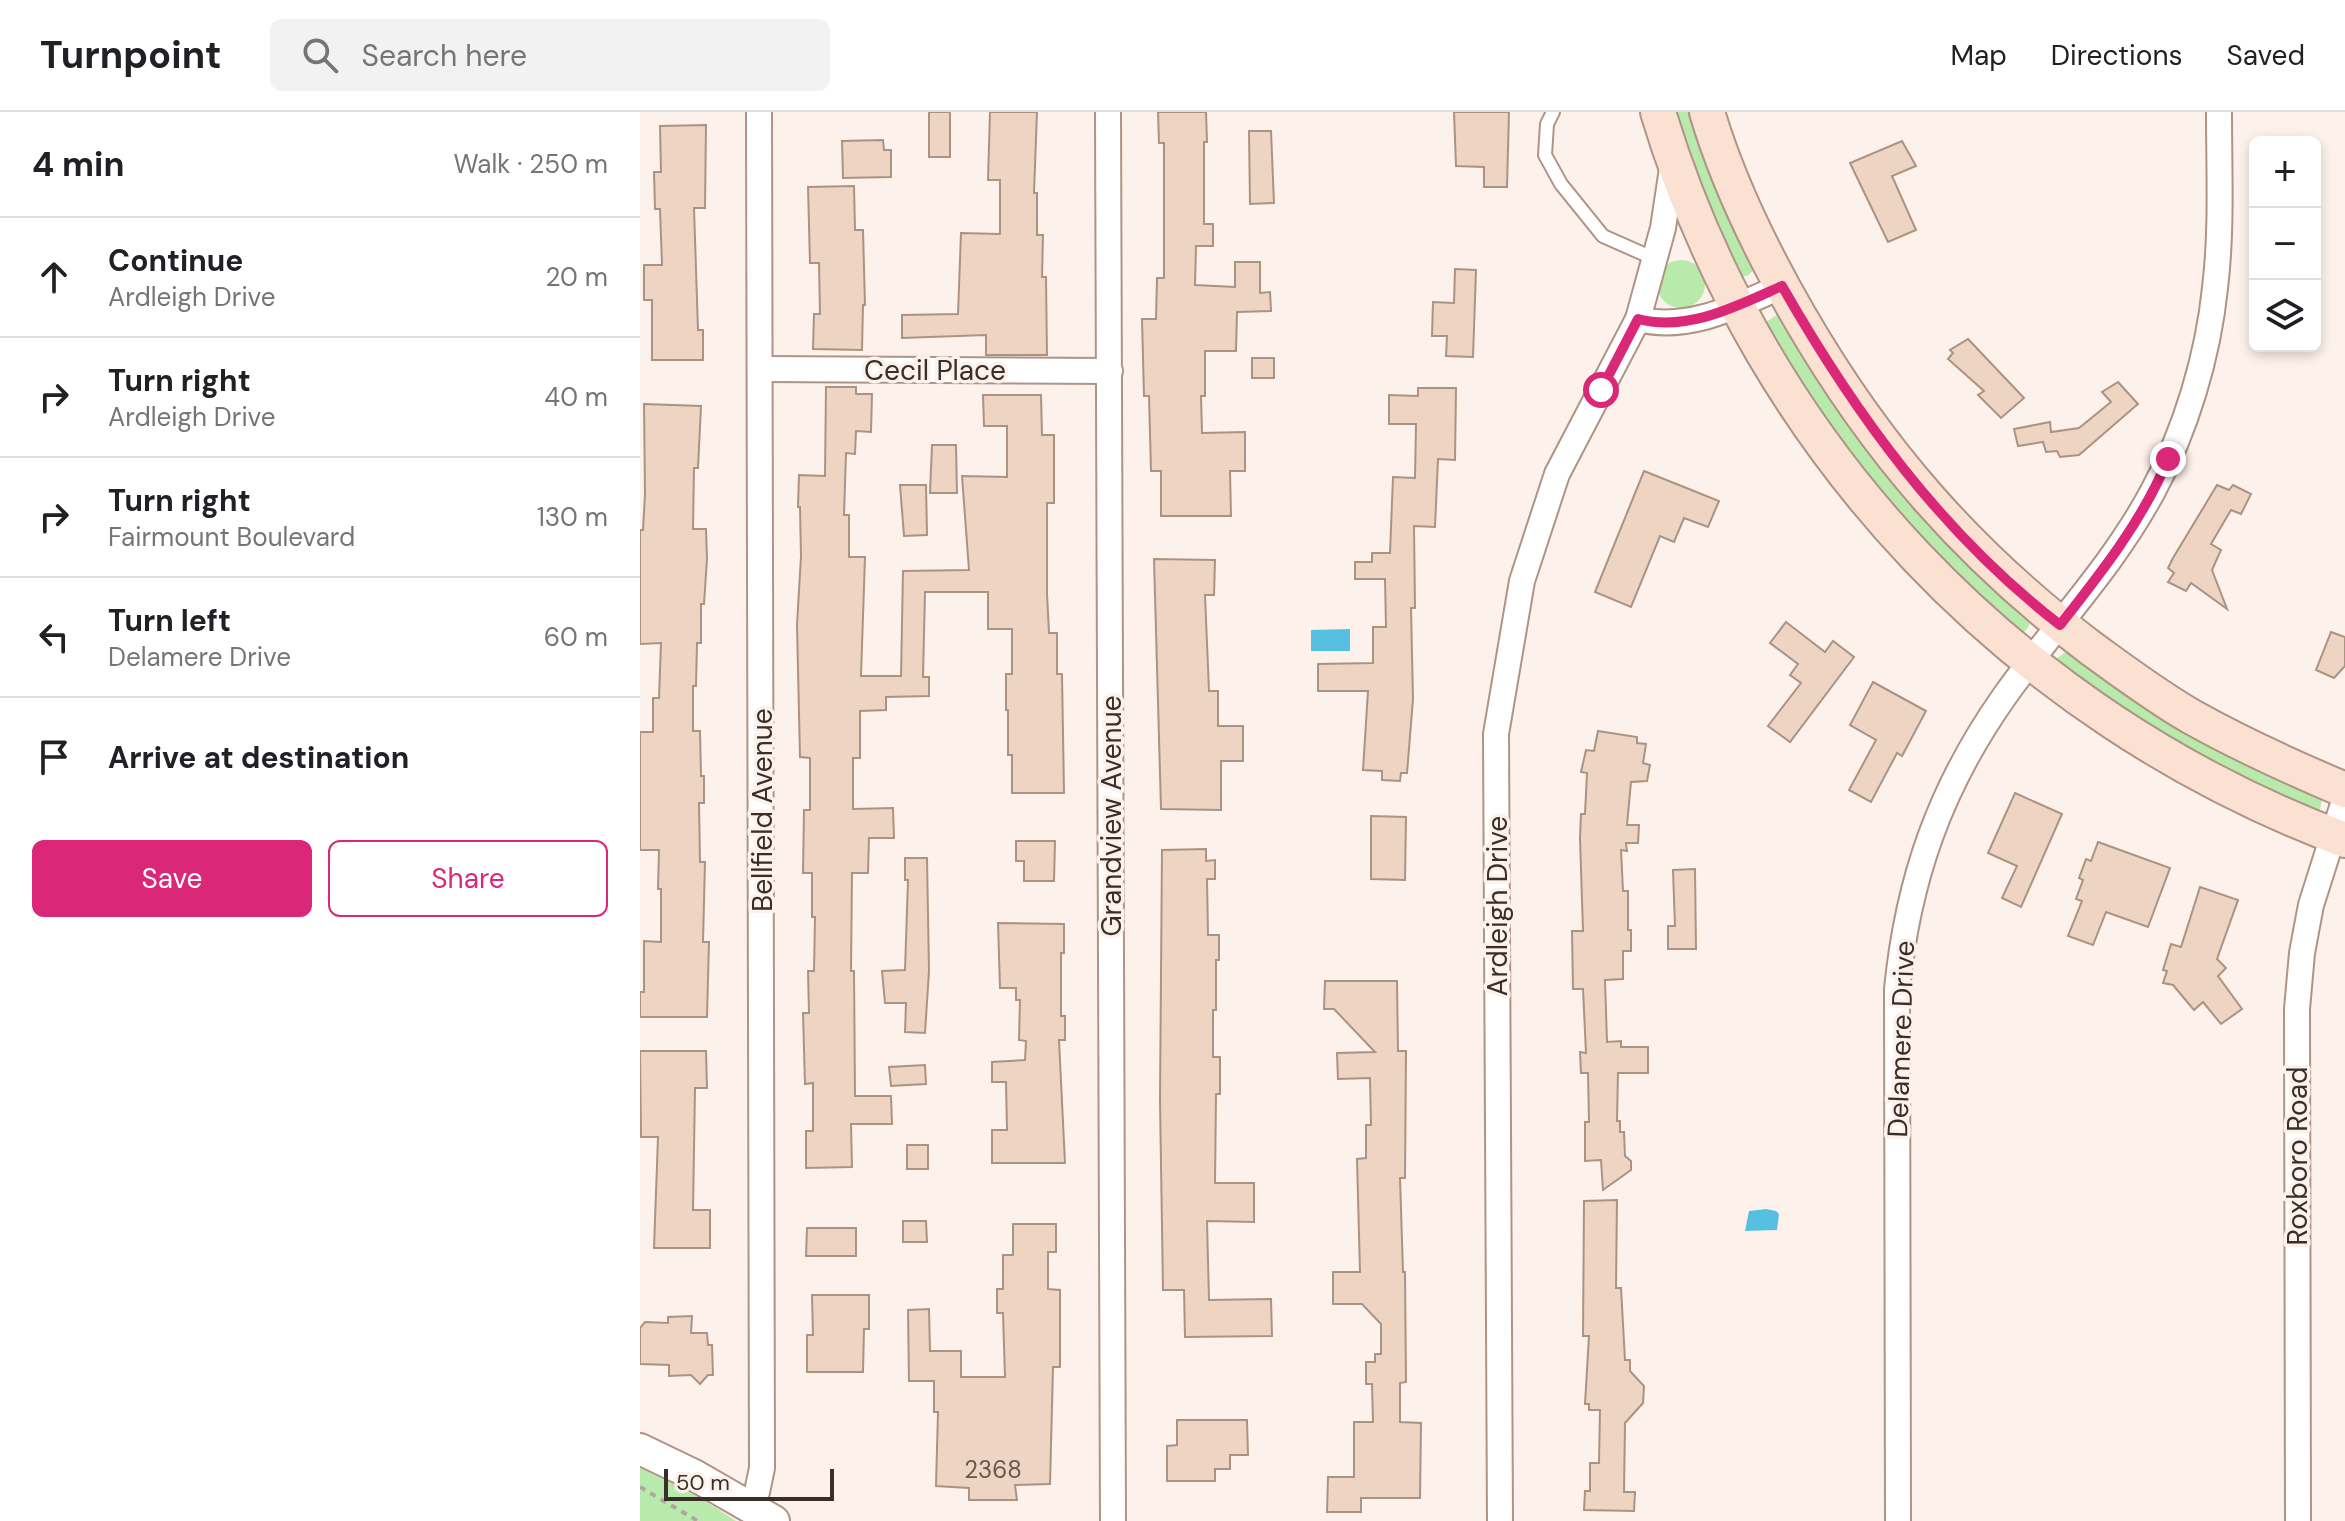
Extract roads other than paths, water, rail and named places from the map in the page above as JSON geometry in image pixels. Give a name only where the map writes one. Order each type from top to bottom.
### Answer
[{"type":"main road","points":[[1658,112],[1673,159],[1715,262],[1775,372],[1874,508],[1961,602],[2030,663],[2118,728],[2244,797],[2339,838]]},
{"type":"main road","points":[[1707,112],[1737,191],[1782,286],[1831,369],[1906,472],[1956,532],[2060,625],[2141,685],[2260,753],[2345,790]]},
{"type":"street","name":"Bellfield Avenue","points":[[759,112],[762,1468],[757,1492],[762,1513]]},
{"type":"street","name":"Grandview Avenue","points":[[1108,112],[1113,1521]]},
{"type":"street","name":"Delamere Drive","points":[[1898,1521],[1897,989],[1906,917],[1941,805],[1987,721],[2113,558],[2153,490],[2178,435],[2194,386],[2215,290],[2219,234],[2219,112]]},
{"type":"street","name":"Ardleigh Drive","points":[[1500,1521],[1496,734],[1522,581],[1553,487],[1638,319],[1668,203],[1673,159]]},
{"type":"street","points":[[1638,319],[1666,324],[1711,315],[1782,286]]},
{"type":"street","name":"Cecil Place","points":[[761,369],[1110,371]]},
{"type":"street","name":"Roxboro Road","points":[[2298,1521],[2297,1009],[2302,953],[2311,905],[2339,838],[2345,798]]},
{"type":"street","points":[[640,1449],[762,1513]]},
{"type":"lane","points":[[1553,112],[1547,124],[1545,155],[1561,184],[1603,236],[1655,259]]},
{"type":"water","points":[[1350,629],[1350,651],[1311,651],[1311,630]]},
{"type":"water","points":[[1766,1209],[1779,1214],[1777,1230],[1745,1231],[1749,1211]]}]
